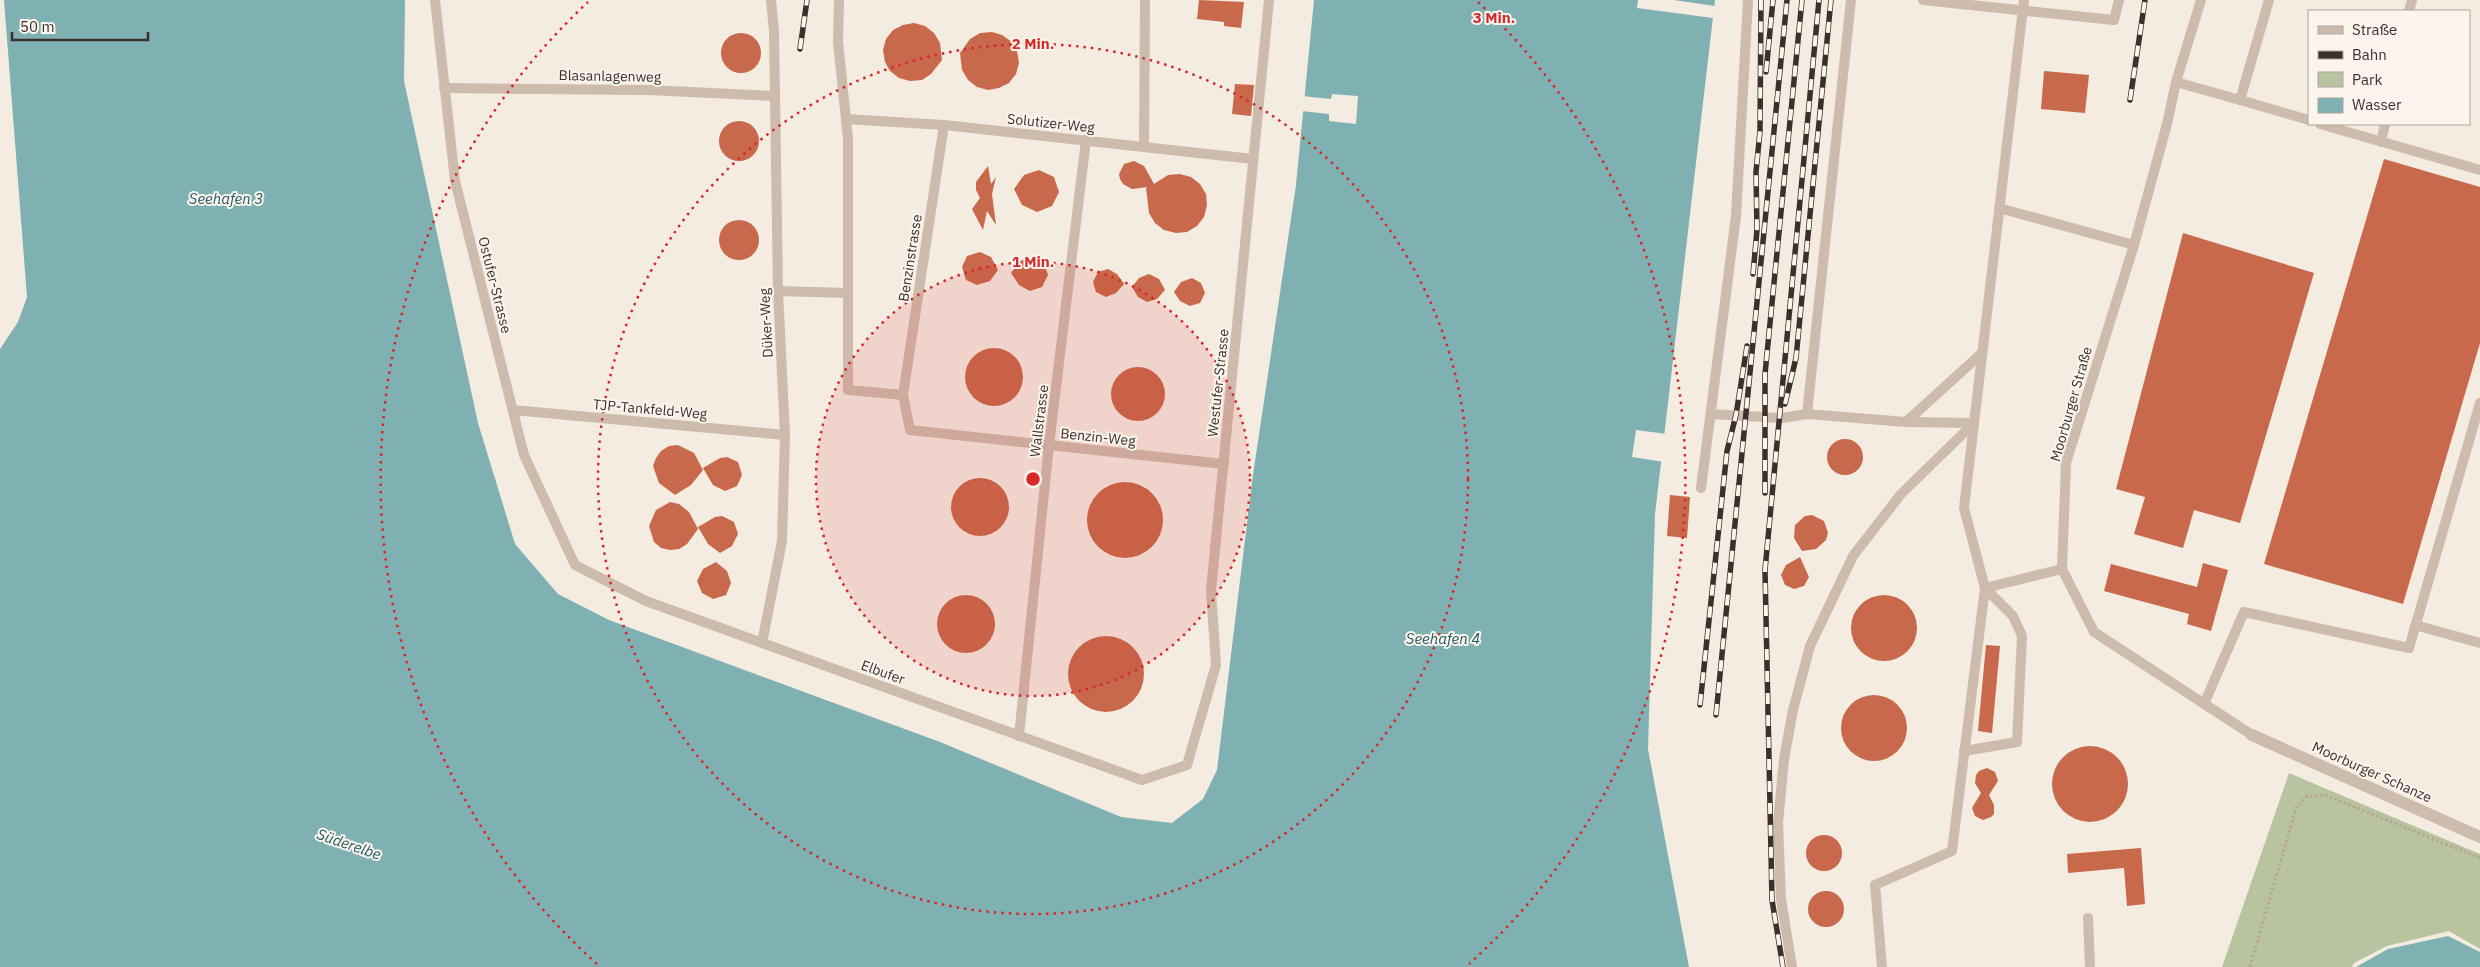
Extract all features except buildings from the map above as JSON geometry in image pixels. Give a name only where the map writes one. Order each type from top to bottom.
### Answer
[{"type":"street","name":"Moorburger Schanze","points":[[2252,735],[2480,837]]},
{"type":"lane","name":"Ostufer-Strasse","points":[[435,0],[455,181],[524,455],[574,565]]},
{"type":"lane","name":"Düker-Weg","points":[[762,643],[782,540],[785,436],[778,291],[774,31],[771,0]]},
{"type":"lane","points":[[839,0],[838,42],[846,118],[848,390],[903,396]]},
{"type":"lane","points":[[1144,147],[1145,0]]},
{"type":"lane","name":"Westufer-Strasse","points":[[1187,765],[1216,665],[1212,590],[1269,0]]},
{"type":"lane","points":[[1700,488],[1736,216],[1748,0]]},
{"type":"lane","points":[[1806,414],[1851,0]]},
{"type":"lane","points":[[1923,0],[2023,5],[2114,20],[2119,0]]},
{"type":"lane","name":"Moorburger Straße","points":[[2200,0],[2176,82],[2168,124],[2134,245],[2066,463],[2062,569],[2094,632],[2252,735]]},
{"type":"lane","points":[[2240,100],[2269,0]]},
{"type":"lane","points":[[1882,967],[1875,886],[1952,851],[1985,588],[1964,508],[2023,5]]},
{"type":"lane","points":[[2176,82],[2308,120]]},
{"type":"lane","name":"Blasanlagenweg","points":[[444,88],[648,90],[775,96]]},
{"type":"lane","name":"Solutizer-Weg","points":[[846,118],[944,125],[1253,159]]},
{"type":"lane","name":"Benzinstrasse","points":[[903,396],[944,125]]},
{"type":"lane","points":[[2323,125],[2480,170]]},
{"type":"lane","points":[[2381,142],[2385,125]]},
{"type":"lane","name":"Wallstrasse","points":[[1020,736],[1049,445],[1086,140]]},
{"type":"lane","points":[[2000,208],[2134,245]]},
{"type":"lane","points":[[778,291],[848,293]]},
{"type":"lane","points":[[1906,422],[1982,353]]},
{"type":"lane","name":"Benzin-Weg","points":[[903,396],[910,430],[1224,464]]},
{"type":"lane","points":[[2204,704],[2244,612],[2409,648],[2480,403]]},
{"type":"lane","name":"TJP-Tankfeld-Weg","points":[[513,410],[785,436]]},
{"type":"lane","points":[[1711,414],[1782,418],[1806,414],[1906,422],[1974,424]]},
{"type":"lane","points":[[1792,967],[1782,899],[1778,823],[1784,759],[1793,710],[1810,646],[1854,556],[1901,494],[1974,424]]},
{"type":"lane","name":"Elbufer","points":[[574,565],[646,601],[1142,780],[1187,765]]},
{"type":"lane","points":[[1985,588],[2062,569]]},
{"type":"lane","points":[[1964,751],[2017,742],[2022,636],[2013,616],[1985,588]]},
{"type":"lane","points":[[2415,625],[2480,643]]},
{"type":"lane","points":[[2088,918],[2090,967]]},
{"type":"path","points":[[2250,967],[2298,805],[2308,796],[2325,795],[2480,858]]},
{"type":"green space","points":[[2289,773],[2480,854],[2480,949],[2449,931],[2387,946],[2354,963],[2352,967],[2222,967]]},
{"type":"water","points":[[4,0],[405,0],[404,81],[478,423],[515,544],[558,594],[609,620],[940,742],[1121,817],[1172,823],[1203,799],[1217,770],[1252,482],[1296,185],[1314,0],[1715,0],[1655,514],[1648,749],[1689,967],[0,967],[0,349],[18,322],[27,297]]},
{"type":"water","points":[[2448,936],[2480,952],[2480,967],[2356,967],[2388,949]]},
{"type":"pier","points":[[1638,0],[1674,0],[1715,6],[1713,18],[1637,8]]},
{"type":"pier","points":[[1332,94],[1358,96],[1356,124],[1329,121],[1329,114],[1301,111],[1302,96],[1331,99]]},
{"type":"pier","points":[[1636,430],[1667,434],[1664,462],[1632,457]]},
{"type":"railway","points":[[800,49],[807,0]]},
{"type":"railway","points":[[1753,274],[1757,230],[1756,172],[1760,131],[1761,0]]},
{"type":"railway","points":[[1766,72],[1773,0]]},
{"type":"railway","points":[[1716,715],[1787,0]]},
{"type":"railway","points":[[1765,493],[1765,374],[1802,0]]},
{"type":"railway","points":[[1783,967],[1772,900],[1765,570],[1819,0]]},
{"type":"railway","points":[[1785,404],[1796,358],[1831,0]]},
{"type":"railway","points":[[2130,100],[2145,0]]},
{"type":"railway","points":[[1700,705],[1727,451],[1736,415],[1747,346]]},
{"type":"water label","name":"Seehafen 3","points":[[226,198]]},
{"type":"water label","name":"Seehafen 4","points":[[1443,638]]},
{"type":"water label","name":"Süderelbe","points":[[349,844]]}]
